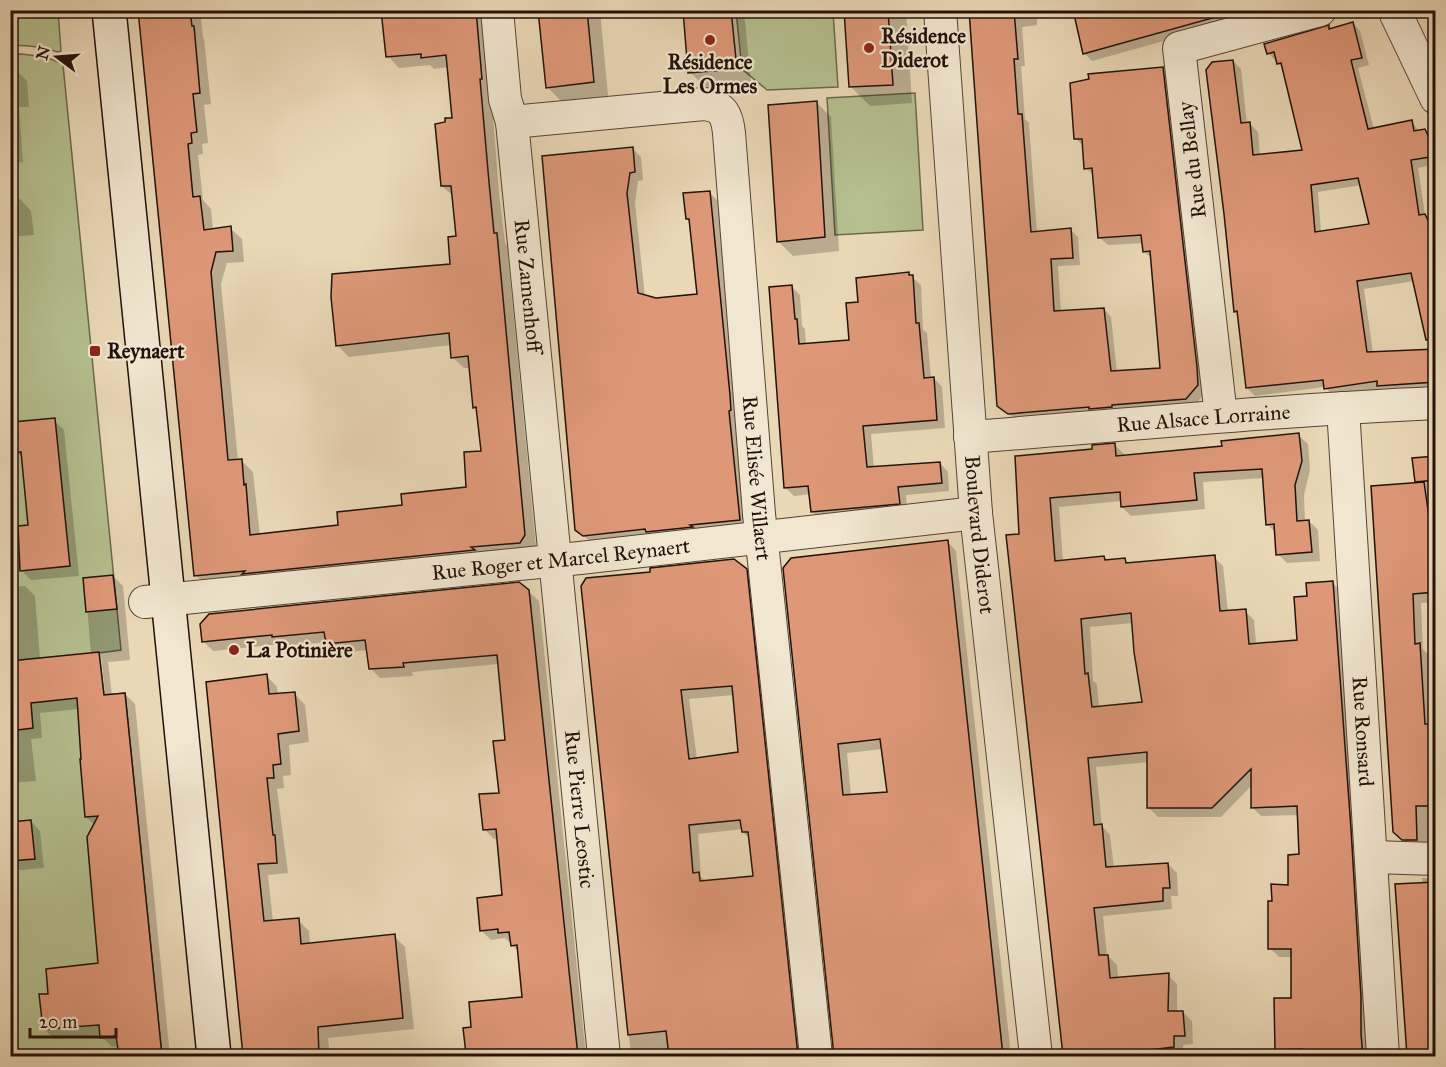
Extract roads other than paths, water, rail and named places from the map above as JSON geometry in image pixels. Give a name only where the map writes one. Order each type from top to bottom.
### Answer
[{"type":"main road","points":[[86,10],[214,1056]]},
{"type":"main road","points":[[109,10],[191,1056]]},
{"type":"street","name":"Rue Zamenhoff","points":[[496,10],[505,99],[512,122],[554,561]]},
{"type":"street","name":"Boulevard Diderot","points":[[940,10],[976,513],[1036,1056]]},
{"type":"street","name":"Rue du Bellay","points":[[1221,416],[1179,48],[1320,10]]},
{"type":"street","points":[[1394,10],[1436,98]]},
{"type":"street","name":"Rue Elisée Willaert","points":[[512,122],[704,104],[714,106],[726,117],[762,537],[816,1056]]},
{"type":"street","name":"Rue Alsace Lorraine","points":[[970,437],[1221,416],[1436,403]]},
{"type":"street","name":"Rue Ronsard","points":[[1343,408],[1383,1056]]},
{"type":"street","name":"Rue Roger et Marcel Reynaert","points":[[157,601],[554,561],[976,513]]},
{"type":"street","name":"Rue Pierre Leostic","points":[[554,561],[604,1056]]},
{"type":"street","points":[[1372,857],[1436,859]]},
{"type":"place","name":"Résidence Les Ormes","points":[[710,40]]},
{"type":"place","name":"Résidence Diderot","points":[[869,48]]},
{"type":"place","name":"Reynaert","points":[[95,351]]},
{"type":"place","name":"La Potinière","points":[[234,650]]}]
